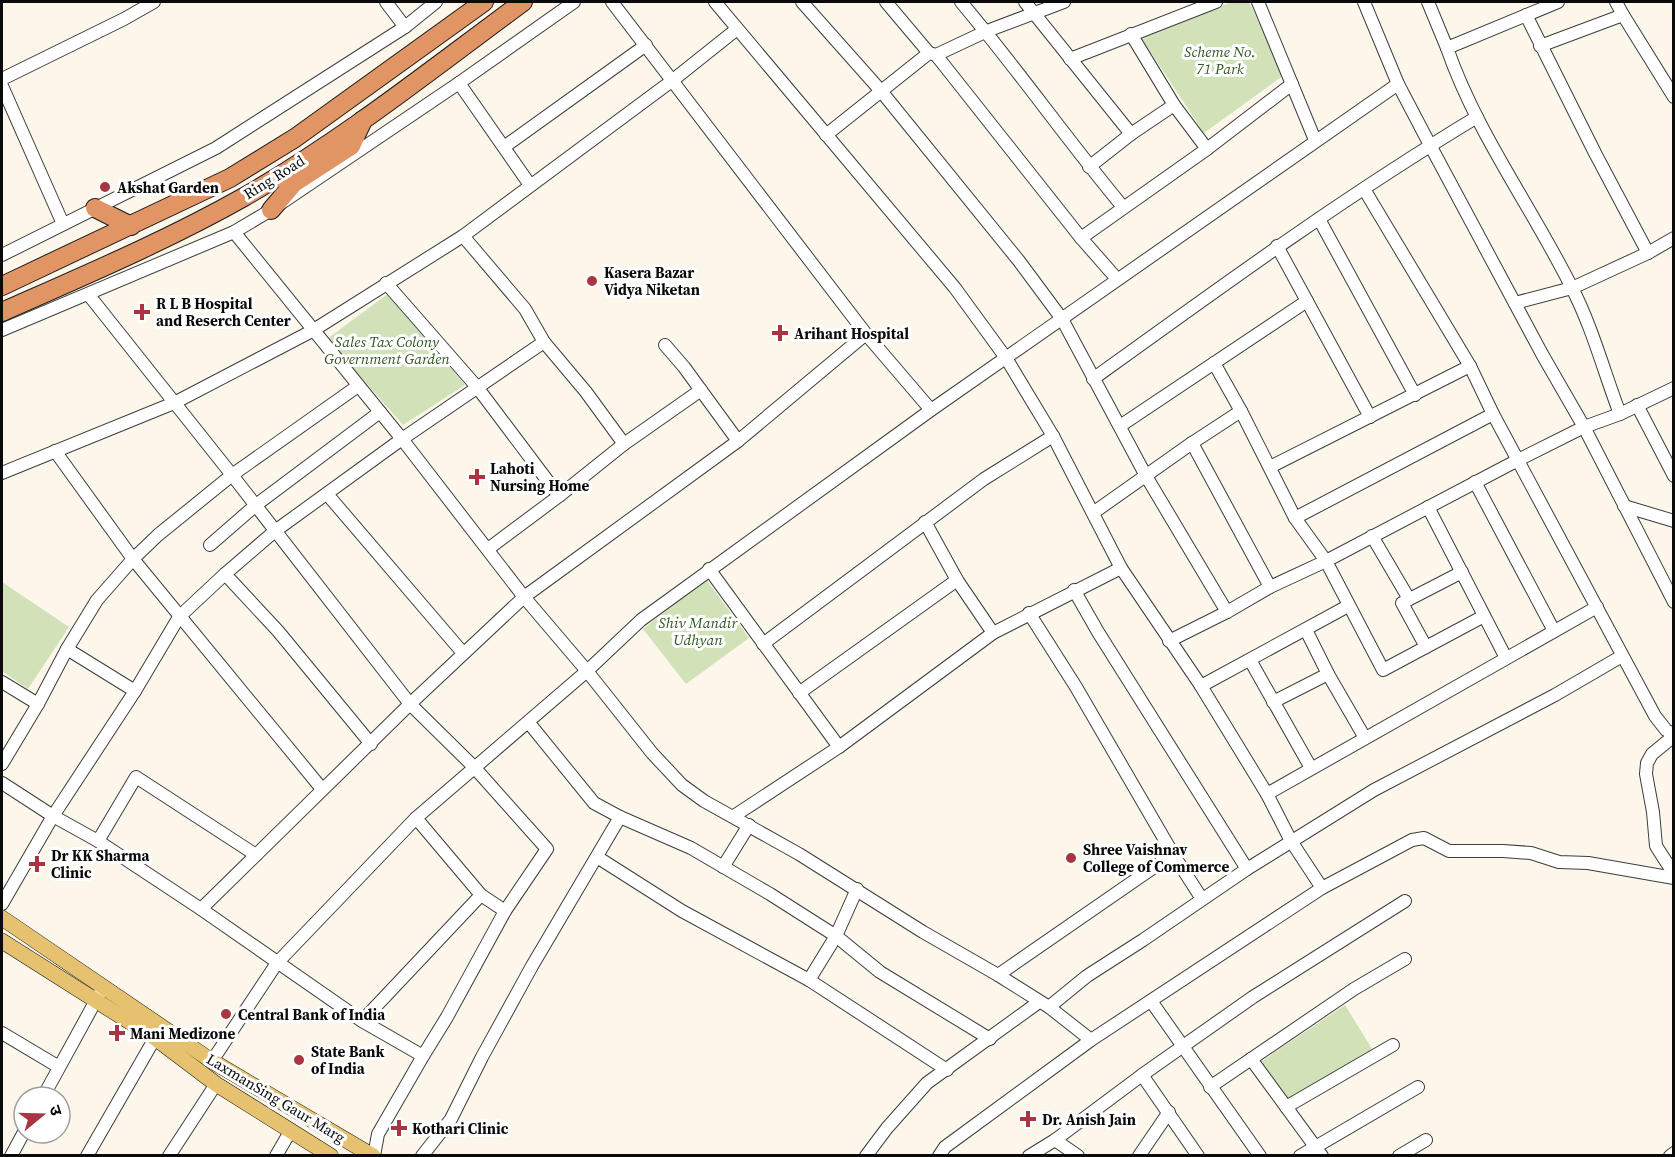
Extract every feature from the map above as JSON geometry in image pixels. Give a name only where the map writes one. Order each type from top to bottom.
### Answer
[{"type":"highway","name":"Ring Road","points":[[2,286],[230,178],[295,138],[484,2]]},
{"type":"highway","name":"Ring Road","points":[[2,312],[144,249],[245,196],[363,120],[523,2]]},
{"type":"highway","points":[[271,210],[294,183],[351,146],[363,120]]},
{"type":"highway","points":[[95,208],[131,226]]},
{"type":"main road","name":"LaxmanSing Gaur Marg","points":[[2,918],[216,1084],[331,1155]]},
{"type":"main road","name":"LaxmanSing Gaur Marg","points":[[2,941],[100,994],[373,1155]]},
{"type":"street","points":[[2,79],[154,2]]},
{"type":"street","points":[[386,2],[405,27]]},
{"type":"street","points":[[2,255],[216,148],[405,27],[436,2]]},
{"type":"street","points":[[2,330],[234,232],[271,210],[459,83],[574,2]]},
{"type":"street","points":[[612,2],[866,334],[931,410]]},
{"type":"street","points":[[716,2],[737,30],[955,288],[1006,358],[1053,436],[1121,568],[1201,686],[1267,794],[1291,841],[1322,888]]},
{"type":"street","points":[[802,2],[881,92],[1019,261],[1062,319],[1146,476],[1227,612]]},
{"type":"street","points":[[886,2],[932,54],[1117,279]]},
{"type":"street","points":[[962,2],[1122,207]]},
{"type":"street","points":[[1025,2],[1131,134]]},
{"type":"street","points":[[826,135],[932,54],[1064,2]]},
{"type":"street","points":[[1070,59],[1216,2]]},
{"type":"street","points":[[1258,2],[1315,140]]},
{"type":"street","points":[[1364,2],[1398,84],[1584,427],[1674,602]]},
{"type":"street","points":[[1428,2],[1458,80],[1572,288],[1620,414]]},
{"type":"street","points":[[1447,48],[1558,2]]},
{"type":"street","points":[[1616,2],[1674,97]]},
{"type":"street","points":[[1526,15],[1648,253]]},
{"type":"street","points":[[1540,46],[1623,15]]},
{"type":"street","points":[[2,472],[174,403],[312,331],[463,236],[737,30]]},
{"type":"street","points":[[1131,34],[1174,105],[1207,149]]},
{"type":"street","points":[[504,147],[646,45]]},
{"type":"street","points":[[459,83],[530,185]]},
{"type":"street","points":[[1081,238],[1207,149],[1292,84]]},
{"type":"street","points":[[212,1061],[277,963],[416,818],[529,723],[641,620],[931,410],[1398,84]]},
{"type":"street","points":[[2,86],[63,224]]},
{"type":"street","points":[[1089,167],[1131,134],[1174,105]]},
{"type":"street","points":[[1093,379],[1277,246],[1430,145],[1477,117]]},
{"type":"street","points":[[1364,189],[1470,366],[1493,414],[1655,716],[1674,736],[1652,754],[1647,763],[1646,774],[1656,846],[1674,876]]},
{"type":"street","points":[[1319,219],[1415,395]]},
{"type":"street","points":[[234,232],[312,331],[402,439],[524,597],[652,753],[682,785],[704,801],[734,816],[857,889],[923,932],[998,975],[1091,1040]]},
{"type":"street","points":[[463,236],[525,309],[544,342],[586,392],[624,444]]},
{"type":"street","points":[[1515,303],[1572,288],[1648,253],[1674,238]]},
{"type":"street","points":[[1277,246],[1370,417]]},
{"type":"street","points":[[386,283],[477,387],[560,496]]},
{"type":"street","points":[[88,294],[410,704],[474,767],[547,849],[505,911],[447,1017],[378,1134],[373,1155]]},
{"type":"street","points":[[1120,426],[1307,301]]},
{"type":"street","points":[[201,909],[322,789],[524,597],[738,441],[866,334]]},
{"type":"street","points":[[2,904],[53,816],[135,691],[179,617],[225,573],[275,531],[402,439],[544,342]]},
{"type":"street","points":[[665,345],[738,441]]},
{"type":"street","points":[[1214,363],[1295,518],[1326,561],[1383,670],[1484,616]]},
{"type":"street","points":[[1270,467],[1470,366]]},
{"type":"street","points":[[2,764],[39,704],[67,649],[96,600],[134,559],[158,535],[232,475],[358,386]]},
{"type":"street","points":[[1169,641],[1518,460],[1584,427],[1620,414],[1674,388]]},
{"type":"street","points":[[488,549],[560,496],[624,444],[701,390]]},
{"type":"street","points":[[1637,405],[1673,471]]},
{"type":"street","points":[[1093,513],[1241,411]]},
{"type":"street","points":[[210,546],[256,505],[380,412]]},
{"type":"street","points":[[1295,518],[1493,414]]},
{"type":"street","points":[[763,644],[984,479],[1053,436]]},
{"type":"street","points":[[1192,443],[1270,587]]},
{"type":"street","points":[[55,451],[179,617],[322,789]]},
{"type":"street","points":[[1475,482],[1554,631]]},
{"type":"street","points":[[327,494],[463,653]]},
{"type":"street","points":[[1624,506],[1674,521]]},
{"type":"street","points":[[1428,507],[1506,658]]},
{"type":"street","points":[[925,522],[957,580],[993,633]]},
{"type":"street","points":[[1372,536],[1409,598]]},
{"type":"street","points":[[734,816],[839,747],[993,633],[1121,568]]},
{"type":"street","points":[[709,570],[839,747]]},
{"type":"street","points":[[1426,647],[1402,603],[1462,572]]},
{"type":"street","points":[[225,573],[278,631],[371,744]]},
{"type":"street","points":[[799,693],[957,580]]},
{"type":"street","points":[[1074,590],[1103,642],[1246,869]]},
{"type":"street","points":[[1201,686],[1348,606]]},
{"type":"street","points":[[1267,794],[1597,607]]},
{"type":"street","points":[[1029,613],[1076,687],[1173,854],[1202,899]]},
{"type":"street","points":[[1306,630],[1365,738]]},
{"type":"street","points":[[67,649],[135,691]]},
{"type":"street","points":[[866,1155],[927,1083],[1246,869],[1374,790],[1555,695],[1622,657]]},
{"type":"street","points":[[1250,660],[1311,768]]},
{"type":"street","points":[[1273,702],[1328,674]]},
{"type":"street","points":[[2,682],[39,704]]},
{"type":"street","points":[[529,723],[594,803],[620,818],[692,848],[770,894],[836,936],[880,972],[990,1039]]},
{"type":"street","points":[[98,841],[136,777],[256,855]]},
{"type":"street","points":[[2,783],[53,816],[98,841],[201,909],[362,1021],[423,1056]]},
{"type":"street","points":[[416,818],[481,895],[505,911]]},
{"type":"street","points":[[422,1155],[451,1119],[532,966],[620,818]]},
{"type":"street","points":[[723,867],[749,825]]},
{"type":"street","points":[[939,1155],[953,1141],[1091,1040],[1322,888],[1412,840],[1424,838],[1449,851],[1531,853],[1559,862],[1588,863],[1674,876]]},
{"type":"street","points":[[998,975],[1173,854]]},
{"type":"street","points":[[597,857],[682,911],[809,980],[946,1070]]},
{"type":"street","points":[[809,980],[836,936],[857,889]]},
{"type":"street","points":[[362,1021],[481,895]]},
{"type":"street","points":[[1029,1155],[1055,1140],[1253,997],[1405,901]]},
{"type":"street","points":[[1210,1087],[1354,989],[1405,959]]},
{"type":"street","points":[[49,1085],[100,994]]},
{"type":"street","points":[[1151,1001],[1260,1155]]},
{"type":"street","points":[[3,1036],[59,1067]]},
{"type":"street","points":[[87,1155],[155,1038]]},
{"type":"street","points":[[1286,1107],[1393,1045]]},
{"type":"street","points":[[1251,1059],[1318,1151]]},
{"type":"street","points":[[1142,1075],[1196,1155]]},
{"type":"street","points":[[170,1155],[216,1084]]},
{"type":"street","points":[[1300,1155],[1318,1151],[1418,1087]]},
{"type":"street","points":[[1139,1155],[1169,1112]]},
{"type":"street","points":[[276,1155],[291,1130]]},
{"type":"street","points":[[1055,1140],[1078,1155]]},
{"type":"street","points":[[1399,1155],[1426,1140]]},
{"type":"green space","name":"Scheme No. 71 Park","points":[[1232,2],[1249,2],[1284,75],[1204,133],[1140,36]]},
{"type":"green space","name":"Sales Tax Colony Government Garden","points":[[389,293],[465,385],[403,425],[327,339]]},
{"type":"green space","name":"Shiv Mandir Udhyan","points":[[706,579],[749,638],[686,684],[643,629]]},
{"type":"green space","points":[[2,582],[69,627],[28,689],[2,671]]},
{"type":"green space","points":[[1345,1005],[1374,1052],[1285,1104],[1259,1063]]},
{"type":"place","name":"Akshat Garden","points":[[105,187]]},
{"type":"place","name":"Kasera Bazar Vidya Niketan","points":[[592,281]]},
{"type":"place","name":"R L B Hospital and Reserch Center","points":[[142,312]]},
{"type":"place","name":"Arihant Hospital","points":[[780,333]]},
{"type":"place","name":"Lahoti Nursing Home","points":[[477,477]]},
{"type":"place","name":"Shree Vaishnav College of Commerce","points":[[1071,858]]},
{"type":"place","name":"Dr KK Sharma Clinic","points":[[37,864]]},
{"type":"place","name":"Central Bank of India","points":[[226,1014]]},
{"type":"place","name":"Mani Medizone","points":[[117,1033]]},
{"type":"place","name":"State Bank of India","points":[[299,1060]]},
{"type":"place","name":"Dr. Anish Jain","points":[[1028,1119]]},
{"type":"place","name":"Kothari Clinic","points":[[399,1128]]}]
